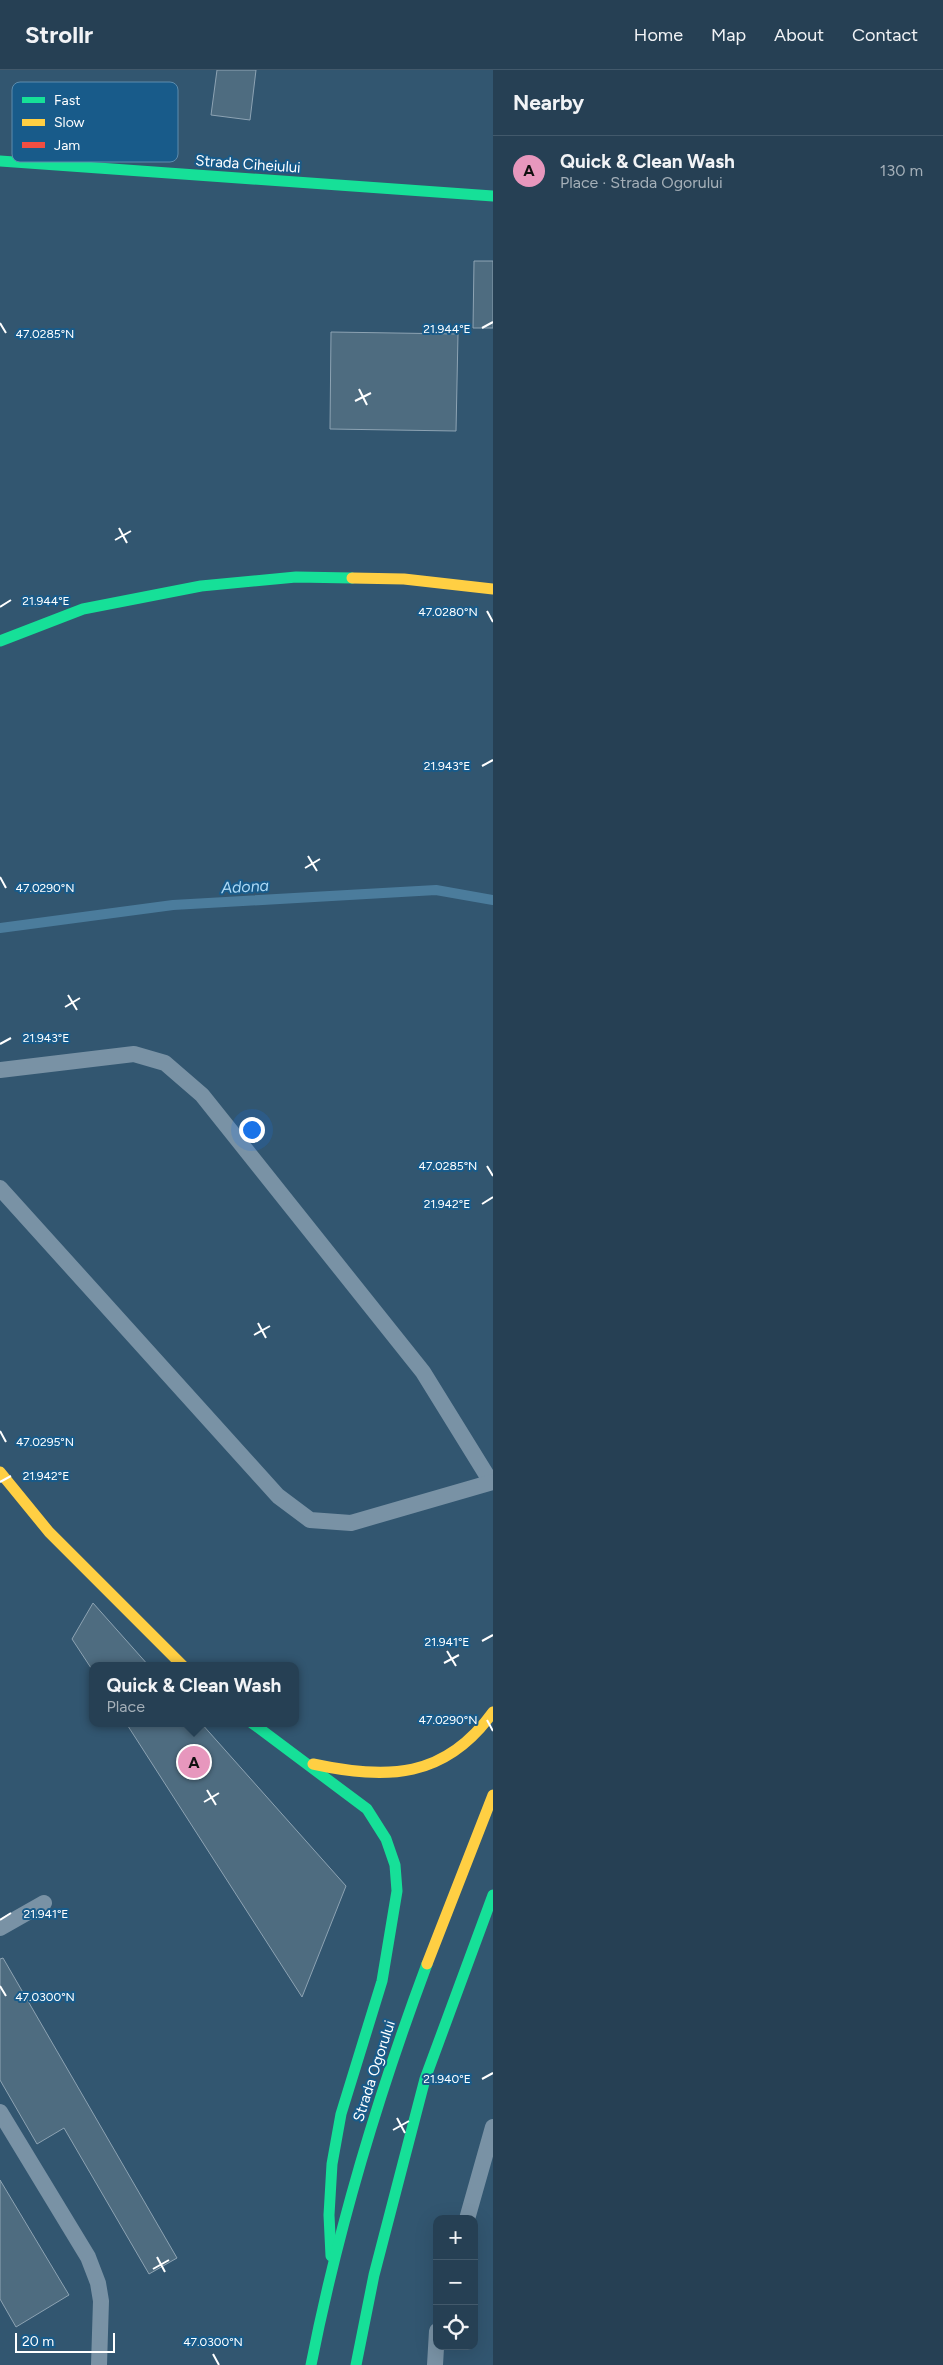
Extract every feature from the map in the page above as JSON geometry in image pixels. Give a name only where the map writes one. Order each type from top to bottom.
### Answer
[{"type":"main road","name":"Strada Ciheiului","points":[[27,162],[493,196]]},
{"type":"main road","points":[[0,641],[83,609],[201,586],[296,577],[404,579],[493,589]]},
{"type":"main road","points":[[0,1472],[49,1532],[180,1662]]},
{"type":"main road","points":[[307,1763],[357,1773],[392,1772],[422,1766],[452,1753],[480,1731],[493,1712]]},
{"type":"main road","points":[[258,1727],[368,1809],[386,1839],[395,1865],[397,1891],[382,1981],[341,2114],[332,2164],[329,2215],[331,2268]]},
{"type":"main road","name":"Strada Ogorului","points":[[311,2365],[331,2268],[358,2166],[431,1950],[493,1795]]},
{"type":"main road","points":[[356,2365],[374,2275],[425,2079],[493,1895]]},
{"type":"lane","points":[[0,1070],[134,1054],[165,1063],[202,1095],[423,1372],[492,1482],[350,1523],[310,1520],[278,1496],[0,1188]]},
{"type":"lane","points":[[0,1928],[44,1903]]},
{"type":"lane","points":[[0,2112],[88,2257],[98,2283],[101,2301],[99,2365]]},
{"type":"lane","points":[[468,2215],[493,2127]]},
{"type":"lane","points":[[435,2365],[436,2350]]},
{"type":"building","points":[[217,70],[256,70],[250,120],[211,115]]},
{"type":"building","points":[[474,261],[493,261],[493,328],[473,328]]},
{"type":"building","points":[[331,332],[458,334],[456,431],[330,429]]},
{"type":"building","points":[[93,1603],[145,1662],[89,1662],[89,1665],[72,1639]]},
{"type":"building","points":[[129,1727],[205,1727],[346,1886],[302,1997]]},
{"type":"building","points":[[3,1958],[177,2258],[149,2274],[64,2128],[37,2144],[0,2080],[0,1959]]},
{"type":"building","points":[[0,2180],[69,2295],[16,2327],[0,2299]]},
{"type":"waterway","name":"Adona","points":[[0,928],[173,905],[436,890],[493,900]]},
{"type":"traffic: fast","points":[[0,161],[12,162]]},
{"type":"traffic: fast","points":[[14,162],[493,196]]},
{"type":"traffic: fast","points":[[0,641],[83,609],[201,586],[296,577],[352,578]]},
{"type":"traffic: fast","points":[[257,1727],[367,1809],[386,1839],[395,1865],[397,1891],[382,1981],[341,2114],[332,2164],[329,2215],[331,2256]]},
{"type":"traffic: fast","points":[[356,2365],[374,2275],[425,2079],[493,1895]]},
{"type":"traffic: fast","points":[[311,2365],[334,2263],[361,2162],[392,2063],[427,1964]]},
{"type":"traffic: slow","points":[[352,578],[404,579],[493,589]]},
{"type":"traffic: slow","points":[[0,1472],[49,1532],[179,1662]]},
{"type":"traffic: slow","points":[[313,1764],[366,1772],[390,1772],[413,1769],[434,1762],[455,1751],[475,1734],[493,1712]]},
{"type":"traffic: slow","points":[[427,1964],[493,1795]]},
{"type":"place","name":"Quick & Clean Wash","points":[[194,1762]]}]
